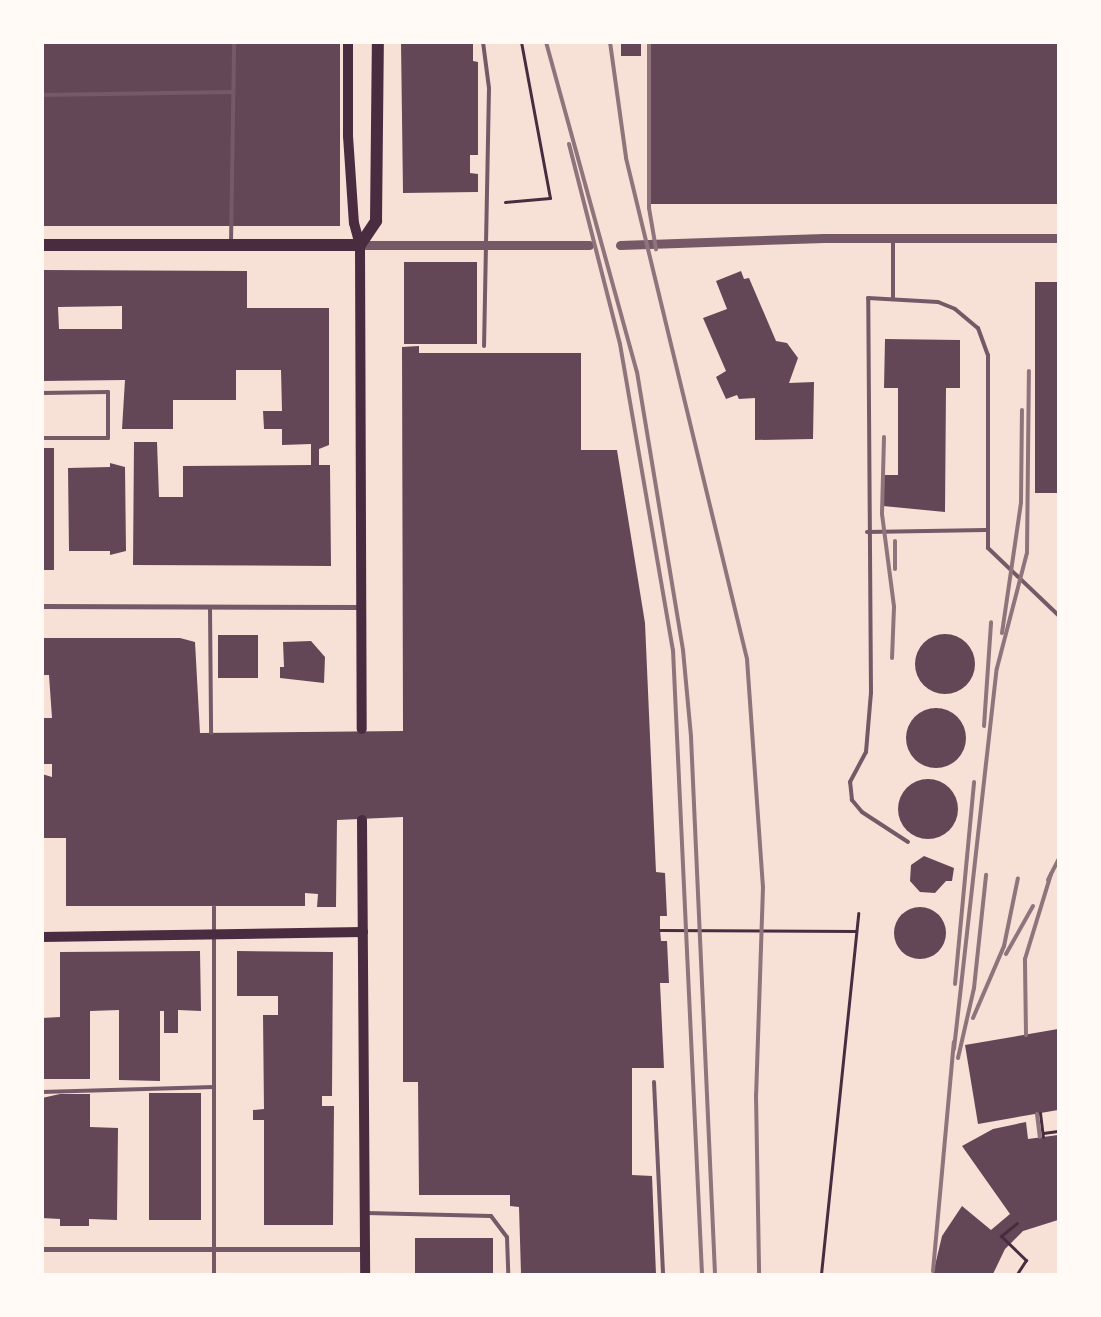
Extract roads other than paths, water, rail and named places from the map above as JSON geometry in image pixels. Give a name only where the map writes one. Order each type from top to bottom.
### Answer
[{"type":"main road","points":[[348,42],[348,136],[354,223],[360,245],[362,729]]},
{"type":"main road","points":[[360,245],[376,221],[378,42]]},
{"type":"main road","points":[[42,245],[360,245]]},
{"type":"main road","points":[[362,820],[365,1274]]},
{"type":"main road","points":[[42,937],[216,936],[363,932]]},
{"type":"street","points":[[620,246],[893,237],[1058,238]]},
{"type":"street","points":[[360,245],[589,244]]},
{"type":"street","points":[[42,606],[362,607]]},
{"type":"street","points":[[42,1249],[364,1249]]},
{"type":"lane","points":[[230,245],[234,42]]},
{"type":"lane","points":[[483,42],[489,88],[488,245],[484,346]]},
{"type":"lane","points":[[42,95],[233,92]]},
{"type":"lane","points":[[893,237],[893,298]]},
{"type":"lane","points":[[908,842],[875,822],[852,800],[850,782],[866,752],[871,694],[867,532],[868,298],[893,298],[955,309],[978,328],[988,355],[986,530],[988,548],[1058,615]]},
{"type":"lane","points":[[42,393],[108,392],[108,438],[42,438]]},
{"type":"lane","points":[[867,532],[986,530]]},
{"type":"lane","points":[[210,607],[211,732]]},
{"type":"lane","points":[[214,907],[216,936],[214,1274]]},
{"type":"lane","points":[[654,1082],[663,1274]]},
{"type":"lane","points":[[42,1092],[214,1087]]},
{"type":"lane","points":[[364,1212],[491,1216],[507,1237],[508,1274]]},
{"type":"railway","points":[[546,42],[637,372],[683,650],[691,737],[715,1274]]},
{"type":"railway","points":[[610,42],[626,158],[747,659],[763,887],[756,1095],[759,1274]]},
{"type":"railway","points":[[649,42],[649,208],[656,249]]},
{"type":"railway","points":[[569,144],[620,344],[673,650],[702,1274]]},
{"type":"railway","points":[[954,1049],[997,668],[1027,553],[1029,371]]},
{"type":"railway","points":[[1002,633],[1021,502],[1022,410]]},
{"type":"railway","points":[[884,437],[882,514],[894,607],[892,658]]},
{"type":"railway","points":[[895,541],[895,569]]},
{"type":"railway","points":[[984,726],[991,622]]},
{"type":"railway","points":[[955,984],[974,782]]},
{"type":"railway","points":[[1048,880],[1058,860]]},
{"type":"railway","points":[[1026,1035],[1025,959],[1051,874]]},
{"type":"railway","points":[[958,1058],[974,988],[986,875]]},
{"type":"railway","points":[[973,1018],[1004,946],[1018,878]]},
{"type":"railway","points":[[1006,954],[1033,906]]},
{"type":"railway","points":[[933,1271],[954,1042]]},
{"type":"railway","points":[[1037,1114],[1040,1137]]}]
